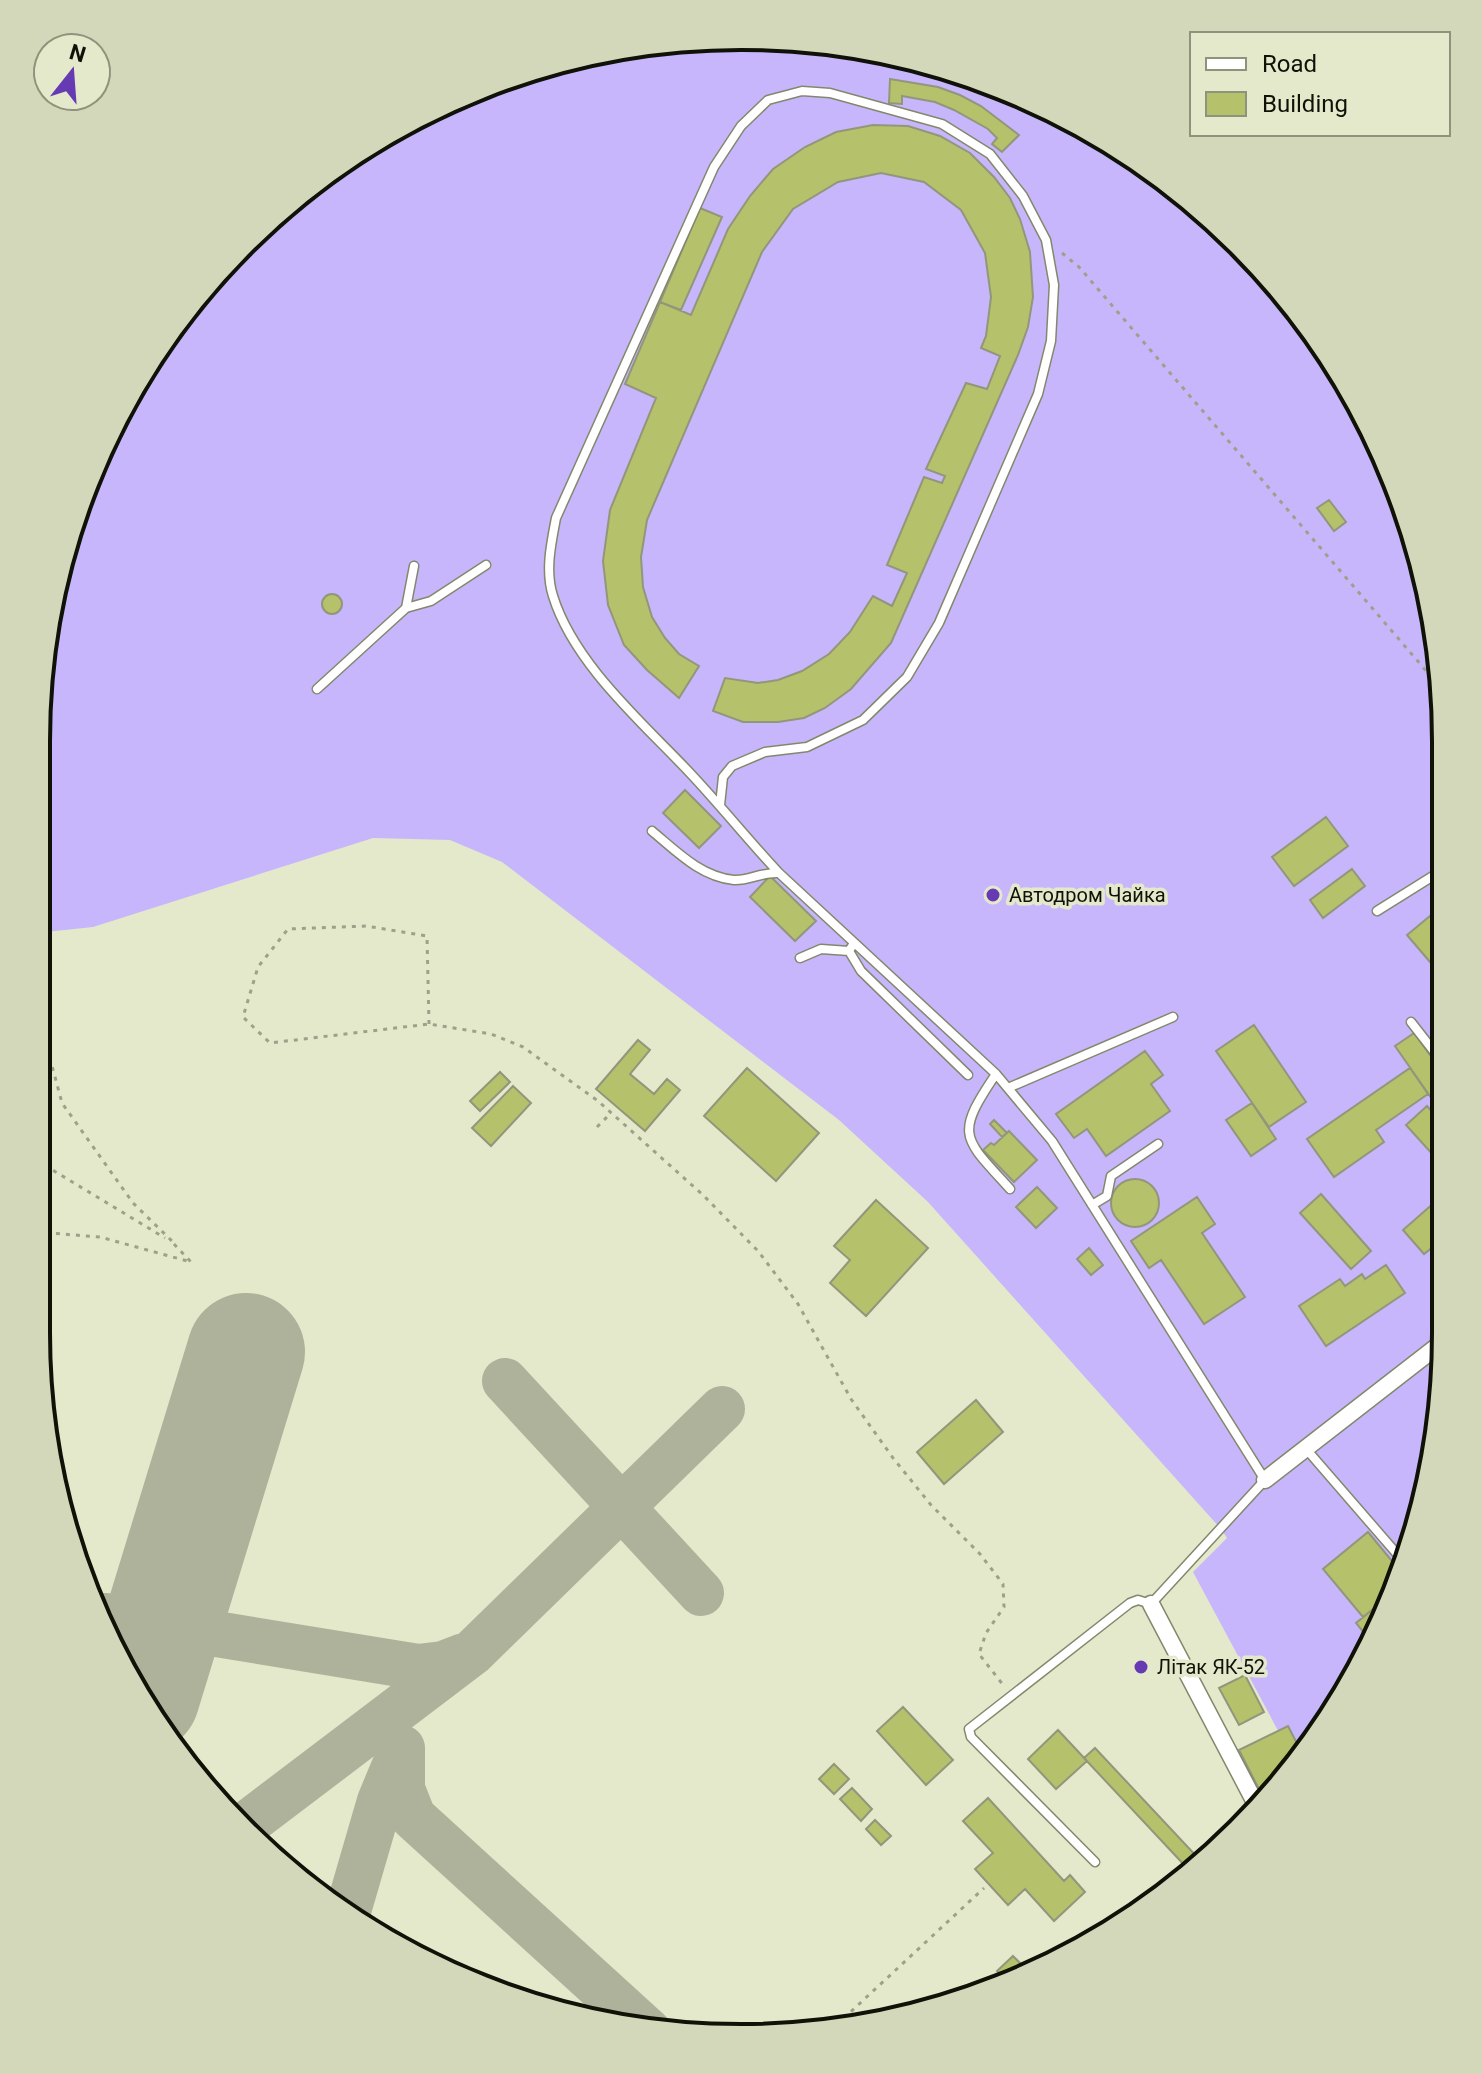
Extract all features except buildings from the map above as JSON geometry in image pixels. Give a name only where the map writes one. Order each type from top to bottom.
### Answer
[{"type":"street","points":[[1265,1480],[1432,1351]]},
{"type":"street","points":[[1151,1604],[1253,1798]]},
{"type":"lane","points":[[720,805],[723,777],[732,766],[765,752],[807,747],[863,720],[907,677],[939,623],[1038,394],[1051,341],[1054,285],[1046,240],[1023,196],[990,154],[942,124],[830,93],[802,91],[768,100],[741,126],[714,167],[556,518],[549,557],[552,594],[566,628],[597,673],[779,873],[852,947],[996,1074],[1052,1141],[1265,1480],[1151,1604],[1138,1600],[1130,1603],[972,1725],[971,1737],[1095,1862]]},
{"type":"lane","points":[[317,689],[406,608],[431,601],[486,565]]},
{"type":"lane","points":[[406,608],[414,566]]},
{"type":"lane","points":[[652,831],[697,869],[736,880],[765,872],[779,873]]},
{"type":"lane","points":[[1377,911],[1432,877]]},
{"type":"lane","points":[[800,958],[821,949],[852,947]]},
{"type":"lane","points":[[852,947],[861,971],[968,1075]]},
{"type":"lane","points":[[1008,1088],[1173,1017]]},
{"type":"lane","points":[[1411,1022],[1432,1049]]},
{"type":"lane","points":[[996,1074],[974,1107],[968,1133],[974,1149],[1010,1189]]},
{"type":"lane","points":[[1092,1205],[1107,1196],[1111,1176],[1158,1144]]},
{"type":"lane","points":[[1307,1450],[1396,1552]]},
{"type":"path","points":[[1046,240],[1079,267],[1429,674]]},
{"type":"path","points":[[429,1024],[427,936],[366,926],[288,929],[258,967],[243,1017],[270,1043],[429,1024],[491,1034],[523,1047],[611,1113],[703,1195],[758,1251],[798,1304],[851,1399],[893,1458],[931,1505],[980,1554],[1003,1584],[1004,1607],[986,1633],[979,1654],[1011,1695]]},
{"type":"path","points":[[50,1058],[62,1103],[133,1203],[191,1262],[100,1237],[50,1233]]},
{"type":"path","points":[[597,1127],[611,1113]]},
{"type":"path","points":[[50,1168],[174,1243]]},
{"type":"path","points":[[847,2016],[984,1888]]},
{"type":"shaded area","name":"Автодром Чайка","points":[[696,51],[786,51],[876,63],[920,74],[963,87],[1047,121],[1125,166],[1197,221],[1230,252],[1261,285],[1316,357],[1361,435],[1395,519],[1419,606],[1426,651],[1432,741],[1431,1378],[1419,1468],[1395,1555],[1361,1639],[1316,1717],[1290,1753],[1193,1572],[1227,1538],[928,1202],[839,1120],[502,862],[450,840],[373,838],[93,927],[50,932],[51,696],[63,606],[87,519],[121,435],[166,357],[221,285],[285,221],[320,193],[357,166],[435,121],[519,87],[606,63]]},
{"type":"taxiway","points":[[505,1381],[701,1593]]},
{"type":"taxiway","points":[[251,1821],[472,1653],[722,1409]]},
{"type":"taxiway","points":[[112,1617],[418,1667],[443,1664],[464,1656]]},
{"type":"taxiway","points":[[402,1748],[402,1789],[413,1817],[630,2015]]},
{"type":"taxiway","points":[[350,1903],[380,1801],[400,1753]]},
{"type":"runway","points":[[145,1682],[246,1352]]},
{"type":"place","name":"Автодром Чайка","points":[[993,895]]},
{"type":"place","name":"Літак ЯК-52","points":[[1141,1667]]}]
